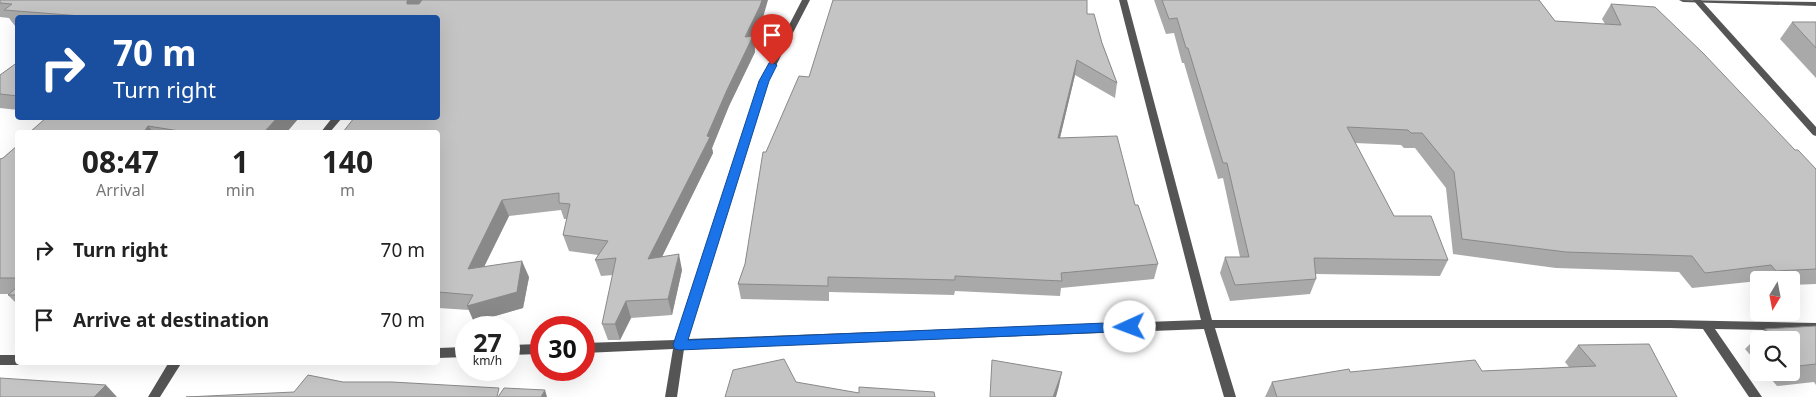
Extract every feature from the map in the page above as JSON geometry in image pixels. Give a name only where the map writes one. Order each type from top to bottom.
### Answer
[{"type":"street","points":[[671,397],[679,345],[764,81],[806,0]]},
{"type":"street","points":[[1123,0],[1208,324],[1230,397]]},
{"type":"street","points":[[1683,0],[1816,4]]},
{"type":"street","points":[[1697,0],[1816,133]]},
{"type":"street","points":[[327,130],[335,120]]},
{"type":"street","points":[[595,348],[1208,324],[1816,327]]},
{"type":"street","points":[[1706,325],[1756,397]]},
{"type":"street","points":[[440,353],[455,352]]},
{"type":"street","points":[[0,360],[15,360]]},
{"type":"street","points":[[154,397],[174,365]]},
{"type":"building","points":[[0,0],[408,0],[407,4],[419,4],[422,0],[762,0],[745,37],[753,36],[707,136],[710,137],[648,259],[679,254],[668,299],[626,301],[615,324],[602,324],[616,258],[595,260],[608,241],[563,235],[570,204],[559,203],[559,193],[502,200],[468,269],[522,261],[517,292],[467,306],[473,295],[440,292],[440,130],[345,130],[352,120],[440,120],[440,15],[68,15],[4,10],[12,4],[0,3]]},
{"type":"building","points":[[833,0],[1087,0],[1087,14],[1094,14],[1102,43],[1117,83],[1077,60],[1058,138],[1117,136],[1135,205],[1138,205],[1158,264],[1061,273],[1062,281],[955,276],[955,280],[828,277],[828,286],[738,284],[745,264],[763,152],[766,152],[799,76],[809,77]]},
{"type":"building","points":[[1162,0],[1539,0],[1555,21],[1621,25],[1611,4],[1655,7],[1703,53],[1795,150],[1798,150],[1816,169],[1816,269],[1776,271],[1771,265],[1705,273],[1692,256],[1566,252],[1462,239],[1454,172],[1422,133],[1411,133],[1408,130],[1347,127],[1394,216],[1431,216],[1448,260],[1314,258],[1316,279],[1235,285],[1225,257],[1249,257],[1227,163],[1223,163],[1177,18],[1169,19]]},
{"type":"building","points":[[1792,22],[1816,22],[1816,48]]},
{"type":"building","points":[[15,64],[15,96],[0,94],[0,75]]},
{"type":"building","points":[[44,120],[275,120],[266,130],[173,130],[148,126],[145,130],[32,130]]},
{"type":"building","points":[[15,148],[15,278],[0,278],[0,159]]},
{"type":"building","points":[[15,289],[15,295],[8,295]]},
{"type":"building","points":[[1816,326],[1816,364],[1800,366],[1800,331],[1767,331],[1765,329]]},
{"type":"building","points":[[1649,344],[1677,397],[1277,397],[1272,382],[1349,369],[1350,372],[1475,360],[1482,371],[1596,366],[1578,345]]},
{"type":"building","points":[[784,359],[796,382],[859,393],[859,387],[934,392],[935,397],[725,397],[733,370]]},
{"type":"building","points":[[992,360],[1062,372],[1053,397],[990,397]]},
{"type":"building","points":[[308,375],[343,382],[392,382],[499,388],[497,397],[186,397],[294,392]]},
{"type":"building","points":[[0,378],[106,385],[94,397],[0,397]]},
{"type":"building","points":[[504,388],[545,390],[541,397],[498,397]]},
{"type":"route","points":[[772,65],[764,81],[679,345],[1130,327]]}]
